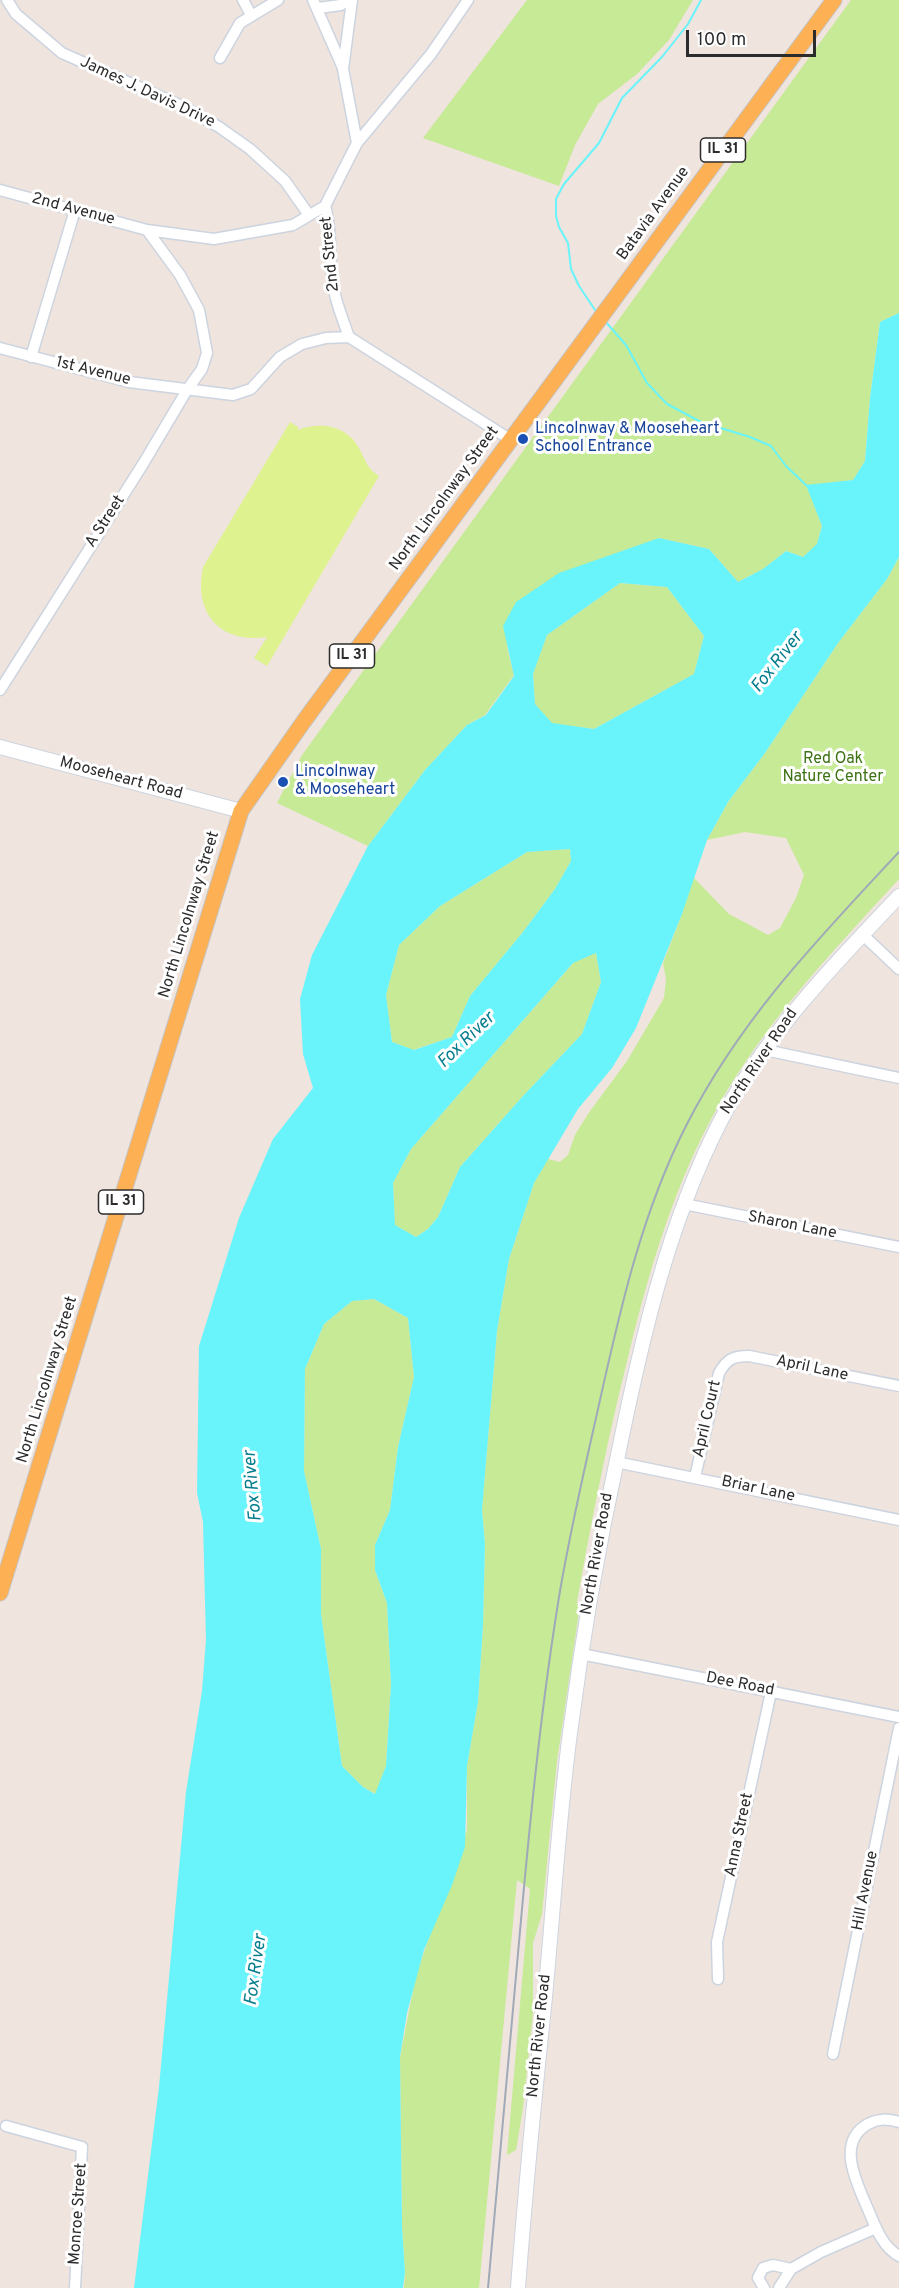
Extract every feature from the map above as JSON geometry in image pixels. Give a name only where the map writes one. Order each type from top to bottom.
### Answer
[{"type":"main road","name":"Batavia Avenue","points":[[588,334],[834,0]]},
{"type":"main road","name":"North Lincolnway Street","points":[[0,1593],[241,811],[304,721],[588,334]]},
{"type":"main road","name":"Mooseheart Road","points":[[0,747],[241,811]]},
{"type":"main road","name":"North River Road","points":[[518,2288],[565,1778],[581,1654],[596,1560],[616,1462],[654,1300],[684,1204],[721,1120],[765,1050],[806,998],[899,896]]},
{"type":"street","name":"James J. Davis Drive","points":[[7,0],[16,14],[62,53],[184,107],[219,127],[250,149],[285,181],[309,215]]},
{"type":"street","points":[[243,0],[251,15]]},
{"type":"street","points":[[220,58],[240,23],[279,0]]},
{"type":"street","points":[[347,0],[340,5],[315,4],[343,69],[357,142]]},
{"type":"street","points":[[343,69],[352,0]]},
{"type":"street","points":[[309,215],[325,206],[357,142],[431,54],[468,0]]},
{"type":"street","name":"2nd Avenue","points":[[0,190],[147,230],[214,239],[293,225],[309,215]]},
{"type":"street","name":"2nd Street","points":[[325,206],[330,223],[332,278],[338,306],[349,337]]},
{"type":"street","points":[[31,357],[75,210]]},
{"type":"street","name":"A Street","points":[[0,690],[202,369],[207,353],[199,310],[180,275],[147,230]]},
{"type":"street","points":[[349,337],[511,440]]},
{"type":"street","name":"1st Avenue","points":[[0,348],[129,382],[233,396],[251,389],[280,357],[302,344],[327,338],[349,337]]},
{"type":"street","points":[[862,934],[899,969]]},
{"type":"street","points":[[765,1050],[899,1078]]},
{"type":"street","name":"Sharon Lane","points":[[684,1204],[899,1247]]},
{"type":"street","name":"April Lane","points":[[725,1362],[735,1356],[749,1356],[899,1386]]},
{"type":"street","name":"April Court","points":[[695,1478],[719,1373],[725,1362]]},
{"type":"street","name":"Briar Lane","points":[[616,1462],[899,1520]]},
{"type":"street","name":"Dee Road","points":[[581,1654],[899,1717]]},
{"type":"street","name":"Anna Street","points":[[718,1979],[717,1942],[771,1692]]},
{"type":"street","name":"Hill Avenue","points":[[833,2054],[899,1728]]},
{"type":"street","points":[[899,2122],[877,2119],[858,2130],[852,2142],[851,2164],[854,2177],[876,2228],[888,2250],[899,2256]]},
{"type":"street","name":"Monroe Street","points":[[6,2126],[82,2147],[75,2288]]},
{"type":"street","points":[[779,2288],[791,2270],[821,2252],[876,2228]]},
{"type":"street","points":[[764,2288],[758,2278],[763,2268],[773,2265],[791,2270]]},
{"type":"green space","points":[[527,0],[693,0],[669,40],[637,74],[598,104],[575,145],[559,186],[423,138]]},
{"type":"green space","points":[[851,0],[899,0],[899,313],[880,322],[865,461],[853,480],[807,486],[822,526],[817,544],[803,557],[786,551],[763,569],[738,582],[709,549],[659,538],[507,647],[514,675],[485,715],[467,725],[425,770],[368,846],[277,803],[302,755]]},
{"type":"green space","points":[[290,422],[298,427],[298,430],[325,426],[349,435],[369,468],[379,476],[267,666],[254,658],[267,637],[250,638],[223,630],[206,611],[201,584],[203,567]]},
{"type":"green space","name":"Red Oak Nature Center","points":[[899,557],[899,879],[800,989],[755,1047],[701,1138],[665,1226],[646,1287],[622,1380],[577,1602],[579,1612],[557,1761],[542,1914],[533,1943],[533,2013],[516,2150],[507,2155],[530,1889],[517,1880],[479,2288],[404,2288],[400,2057],[416,1975],[467,1830],[467,1766],[478,1702],[483,1625],[485,1544],[482,1510],[497,1331],[509,1259],[534,1183],[548,1159],[560,1162],[568,1155],[575,1135],[627,1061],[664,998],[666,979],[663,963],[682,914],[693,877],[729,914],[768,935],[780,928],[796,898],[804,875],[786,838],[745,832],[707,840],[728,802],[765,753],[838,643],[887,579]]},
{"type":"green space","points":[[620,583],[667,587],[704,636],[694,674],[594,729],[552,724],[535,704],[533,673],[547,635]]},
{"type":"green space","points":[[570,849],[571,861],[555,889],[470,996],[452,1037],[413,1050],[392,1042],[386,995],[399,945],[440,906],[527,852]]},
{"type":"green space","points":[[596,953],[601,982],[582,1034],[460,1167],[438,1217],[428,1229],[416,1237],[395,1225],[393,1183],[411,1149],[574,962]]},
{"type":"green space","points":[[374,1299],[408,1318],[414,1377],[398,1447],[390,1510],[375,1545],[375,1570],[387,1603],[391,1685],[386,1766],[376,1794],[363,1787],[342,1766],[321,1614],[321,1549],[304,1471],[305,1369],[324,1324],[352,1301]]},
{"type":"water","name":"Fox River","points":[[899,313],[899,557],[887,579],[838,643],[765,753],[728,802],[707,840],[682,914],[636,1028],[612,1068],[578,1109],[534,1183],[509,1259],[497,1331],[482,1510],[485,1544],[483,1625],[478,1702],[467,1766],[465,1847],[452,1885],[424,1950],[407,2013],[400,2057],[402,2227],[405,2272],[403,2288],[134,2288],[159,2087],[186,1792],[202,1691],[206,1640],[203,1522],[197,1493],[199,1346],[239,1218],[273,1139],[313,1088],[303,1054],[300,999],[312,955],[368,846],[425,770],[467,725],[486,715],[514,676],[503,626],[516,602],[559,573],[659,538],[709,549],[738,582],[763,569],[786,551],[803,557],[817,544],[822,526],[806,485],[853,480],[865,461],[880,322]],"holes":[[[620,583],[667,587],[704,636],[694,674],[594,729],[552,723],[535,704],[533,674],[547,635]],[[570,849],[571,861],[555,889],[523,932],[470,996],[452,1037],[414,1050],[392,1042],[386,995],[399,945],[440,906],[527,852]],[[596,953],[601,982],[582,1034],[460,1167],[438,1217],[428,1229],[416,1237],[395,1225],[393,1183],[411,1149],[573,963]],[[374,1299],[408,1318],[414,1377],[398,1447],[390,1510],[375,1545],[375,1570],[387,1603],[391,1685],[386,1766],[375,1794],[363,1787],[342,1766],[321,1614],[321,1549],[304,1471],[305,1369],[324,1324],[352,1301]]]},
{"type":"waterway","points":[[597,313],[571,269],[568,243],[556,216],[556,199],[564,184],[599,143],[622,98],[662,57],[688,24],[701,0]]},
{"type":"waterway","points":[[605,321],[626,345],[647,383],[667,404],[701,422],[771,446],[786,466],[807,486]]},
{"type":"railway","points":[[488,2288],[529,1838],[548,1673],[560,1591],[577,1504],[632,1268],[670,1159],[687,1124],[732,1049],[783,981],[839,916],[899,852]]},
{"type":"place","name":"Lincolnway & Mooseheart School Entrance","points":[[523,439]]},
{"type":"place","name":"Lincolnway & Mooseheart","points":[[283,782]]}]
